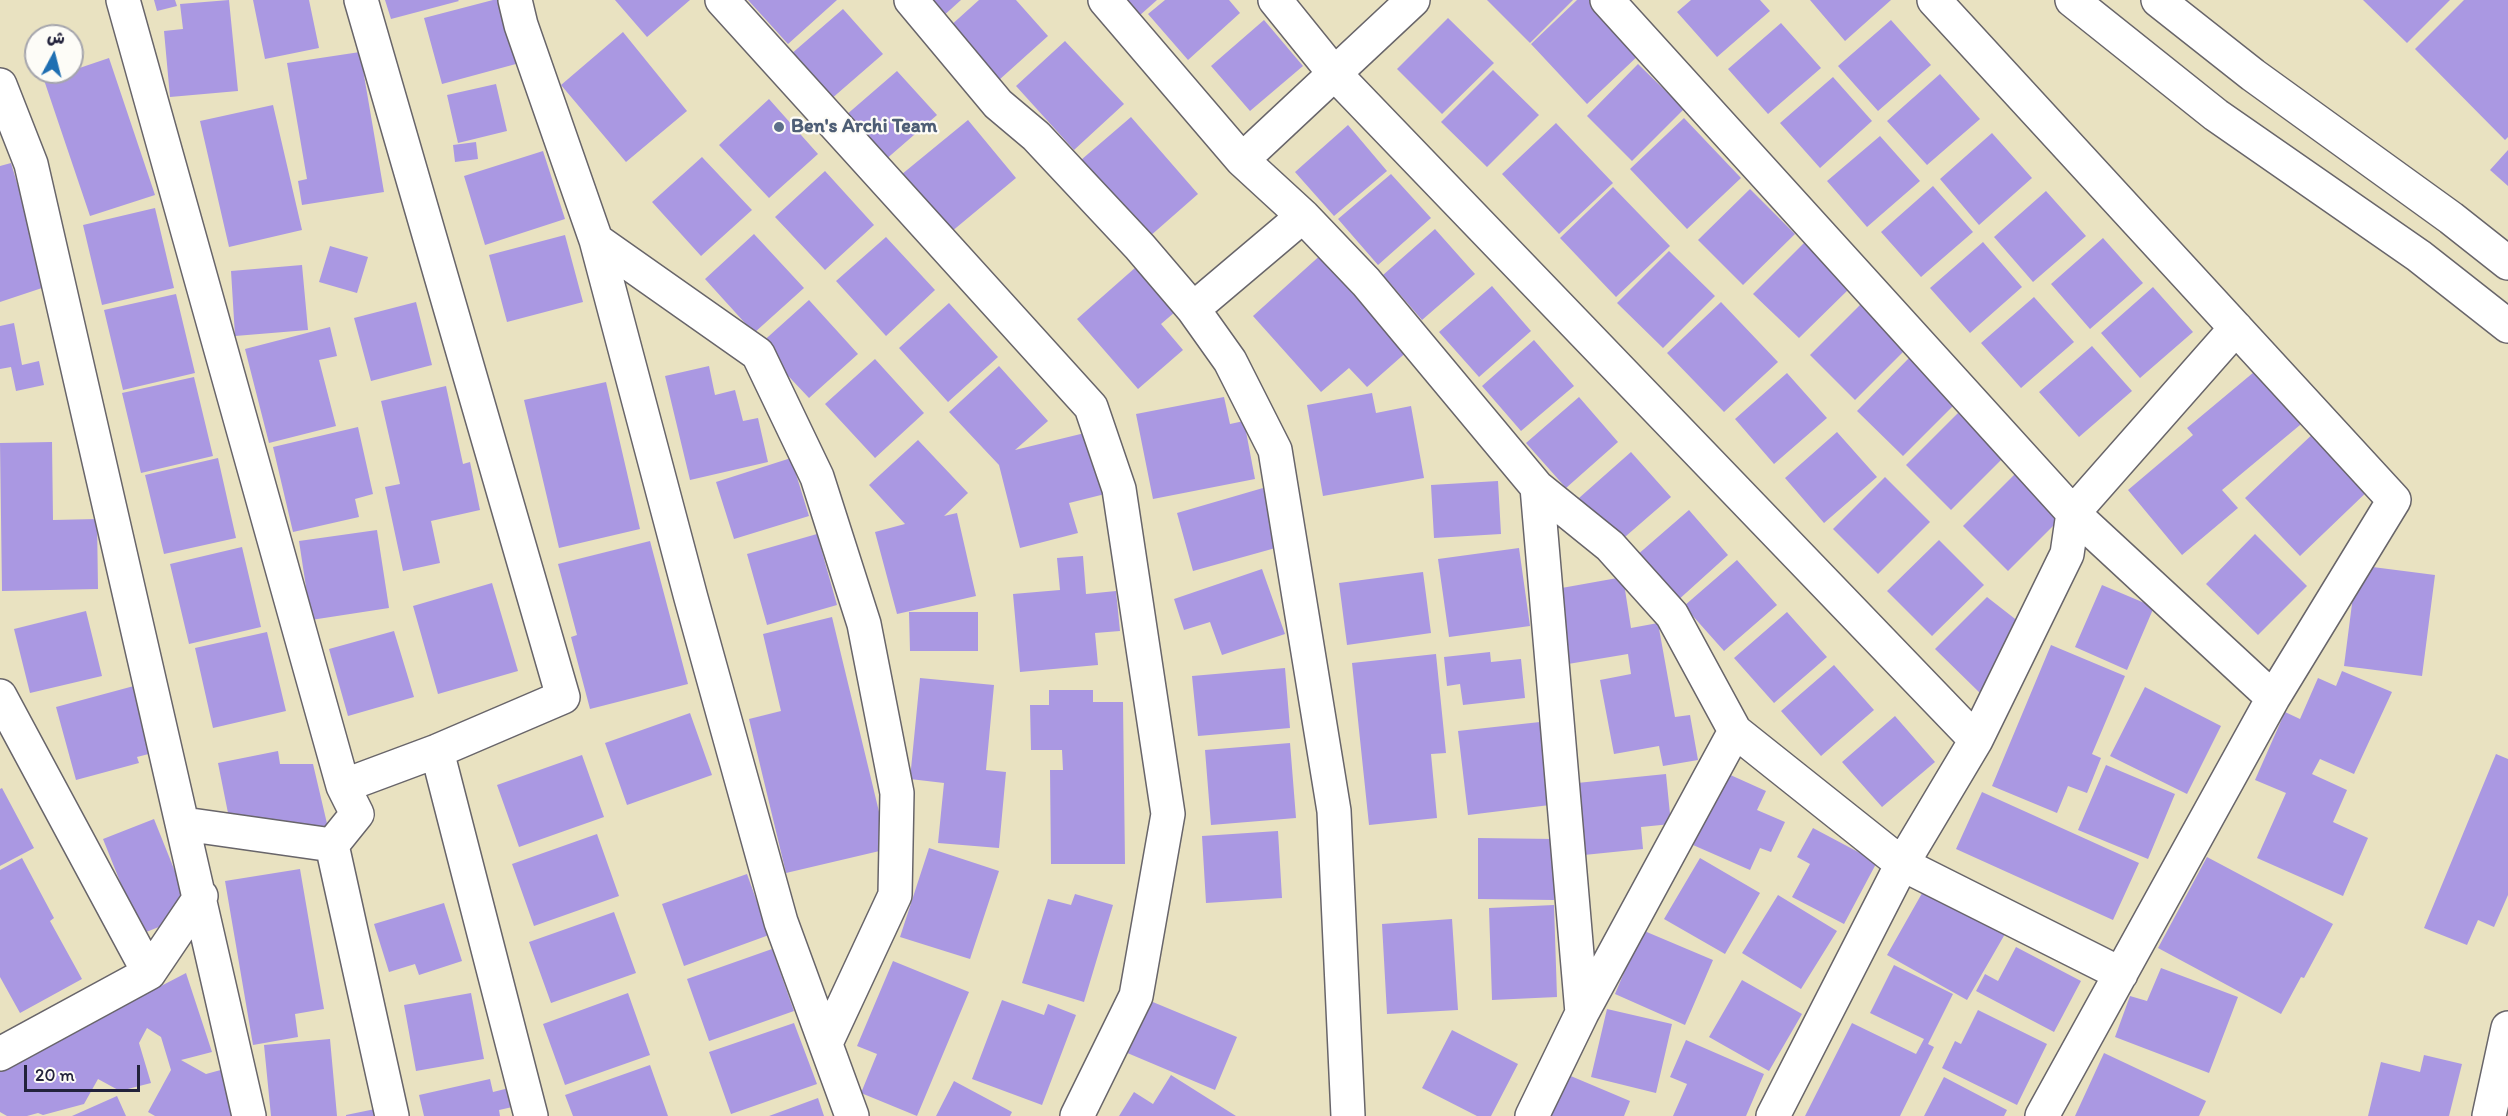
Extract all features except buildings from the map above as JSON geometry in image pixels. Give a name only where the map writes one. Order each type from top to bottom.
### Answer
[{"type":"street","points":[[123,0],[343,786],[357,814],[332,845]]},
{"type":"street","points":[[343,786],[437,751],[563,697],[361,0]]},
{"type":"street","points":[[515,0],[521,25],[596,240],[691,598],[782,922],[852,1116]]},
{"type":"street","points":[[722,0],[1090,407],[1119,489],[1168,814],[1136,996],[1077,1116]]},
{"type":"street","points":[[911,0],[998,104],[1036,136],[1140,247],[1193,309],[1230,361],[1275,450],[1334,812],[1343,1113]]},
{"type":"street","points":[[1105,0],[1242,160],[1303,216],[1366,282],[1537,487],[1610,546],[1672,615],[1735,731],[1902,864],[2121,974]]},
{"type":"street","points":[[1275,0],[1334,73],[1976,740]]},
{"type":"street","points":[[1242,160],[1413,0]]},
{"type":"street","points":[[1606,0],[2073,513],[2272,698]]},
{"type":"street","points":[[1934,0],[2394,500],[2272,698],[2042,1116]]},
{"type":"street","points":[[2072,0],[2216,114],[2419,256],[2508,326]]},
{"type":"street","points":[[2158,0],[2253,75],[2508,262]]},
{"type":"street","points":[[0,85],[31,164],[201,896],[249,1116]]},
{"type":"street","points":[[1193,309],[1303,216]]},
{"type":"street","points":[[596,240],[758,354],[817,477],[864,624],[897,793],[895,895],[826,1043]]},
{"type":"street","points":[[1773,1116],[1902,864],[1976,740],[2067,554],[2073,513],[2236,328]]},
{"type":"street","points":[[1537,487],[1582,1013]]},
{"type":"street","points":[[0,696],[149,973]]},
{"type":"street","points":[[1532,1116],[1582,1013],[1735,731]]},
{"type":"street","points":[[437,751],[531,1116]]},
{"type":"street","points":[[184,824],[332,845]]},
{"type":"street","points":[[332,845],[392,1116]]},
{"type":"street","points":[[3,1045],[149,973],[201,896]]},
{"type":"street","points":[[2489,1116],[2508,1028]]},
{"type":"place","name":"Ben's Archi Team","points":[[779,127]]}]
